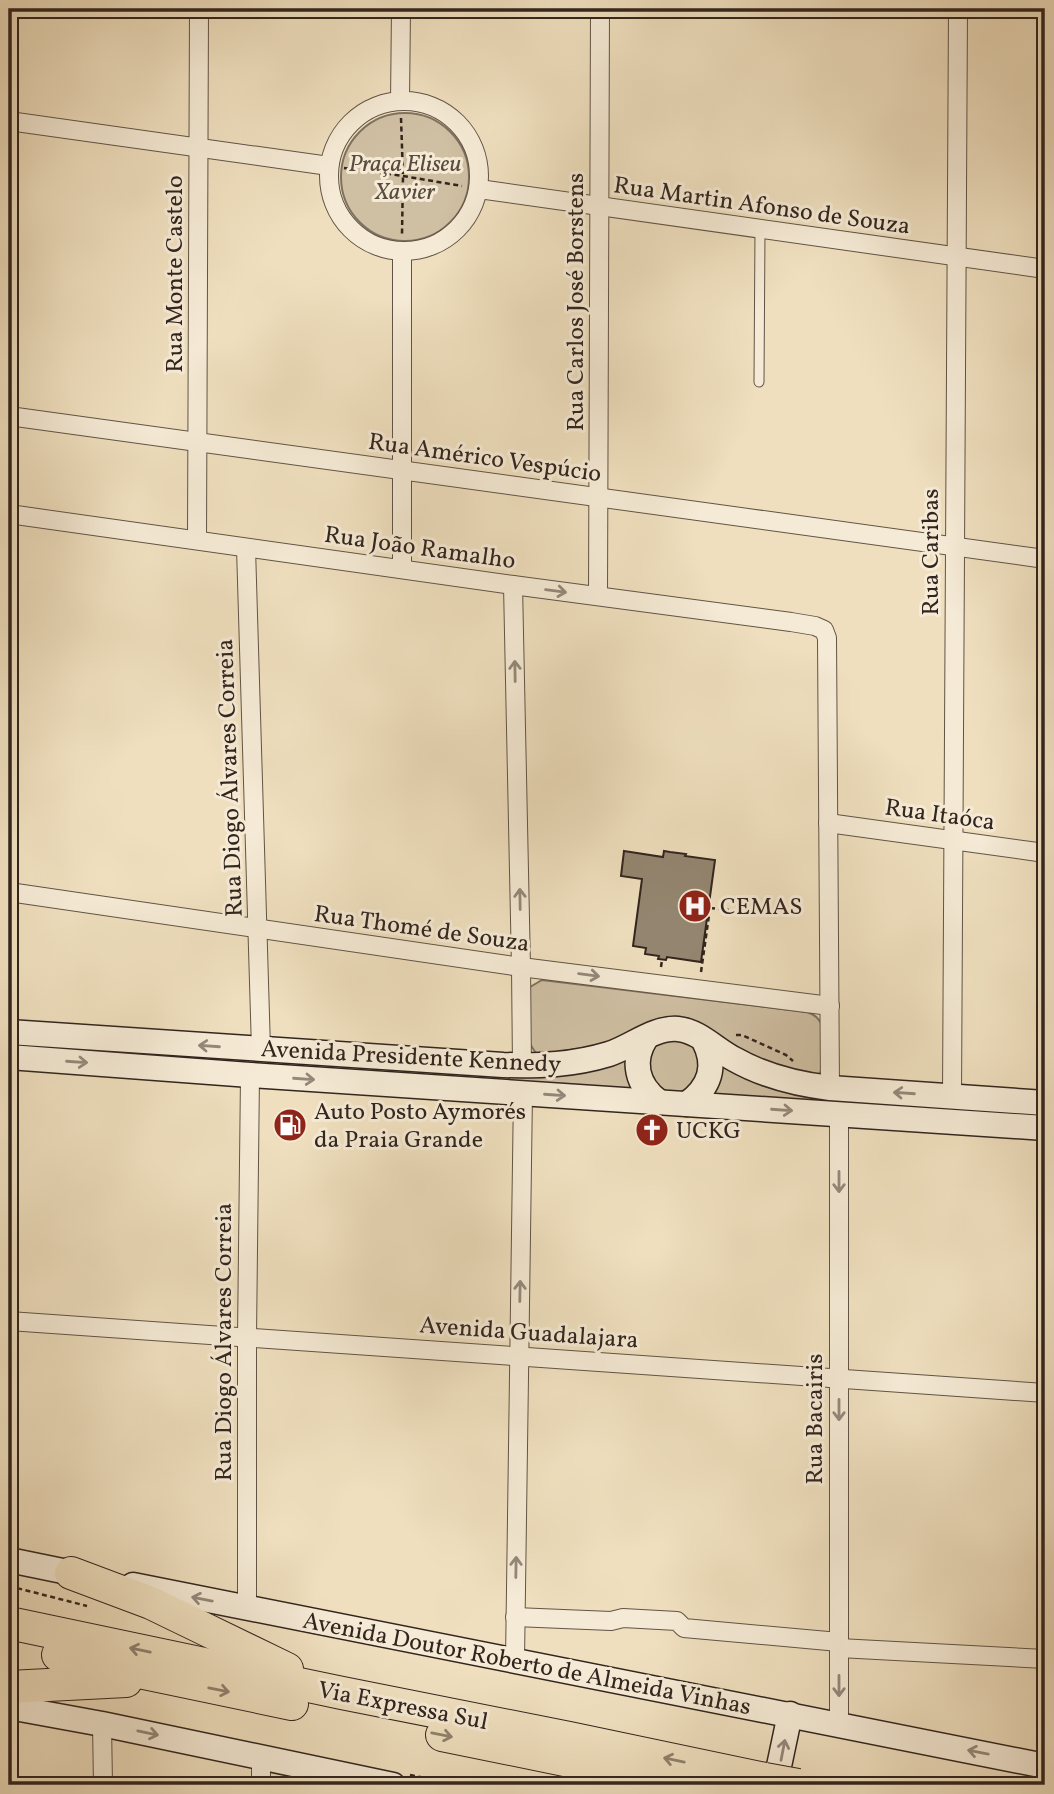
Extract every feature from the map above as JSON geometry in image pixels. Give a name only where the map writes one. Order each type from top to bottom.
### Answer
[{"type":"highway","points":[[71,1573],[151,1603],[342,1693]]},
{"type":"highway","name":"Via Expressa Sul","points":[[9,1623],[770,1782],[798,1785]]},
{"type":"highway","name":"Via Expressa Sul","points":[[9,1644],[691,1785]]},
{"type":"highway","points":[[9,1687],[116,1681],[178,1681]]},
{"type":"main road","name":"Avenida Presidente Kennedy","points":[[9,1032],[522,1066],[581,1062],[621,1050],[657,1032],[675,1029],[695,1034],[736,1060],[799,1084],[1045,1103]]},
{"type":"main road","points":[[646,1038],[637,1060],[639,1077],[650,1095],[658,1101]]},
{"type":"main road","points":[[687,1104],[701,1092],[709,1075],[710,1057],[704,1041]]},
{"type":"main road","name":"Avenida Presidente Kennedy","points":[[9,1057],[1045,1128]]},
{"type":"main road","name":"Avenida Doutor Roberto de Almeida Vinhas","points":[[9,1560],[1045,1766]]},
{"type":"main road","points":[[9,1707],[261,1756],[393,1785]]},
{"type":"main road","points":[[770,1782],[790,1714]]},
{"type":"street","name":"Rua Monte Castelo","points":[[197,540],[199,9]]},
{"type":"street","points":[[400,101],[401,9]]},
{"type":"street","name":"Rua Carlos José Borstens","points":[[598,596],[600,9]]},
{"type":"street","name":"Rua Caribas","points":[[952,1096],[958,9]]},
{"type":"street","points":[[400,101],[422,103],[443,112],[460,126],[473,145],[479,166],[479,189],[472,210],[460,227],[443,241],[423,249],[401,251],[381,248],[362,239],[346,225],[335,207],[329,187],[329,166],[335,146],[346,128],[361,114],[380,105],[400,101]]},
{"type":"street","points":[[9,121],[329,166]]},
{"type":"street","name":"Rua Martin Afonso de Souza","points":[[479,189],[1045,269]]},
{"type":"street","points":[[401,251],[402,569]]},
{"type":"street","name":"Rua Américo Vespúcio","points":[[9,416],[1045,559]]},
{"type":"street","name":"Rua João Ramalho","points":[[9,513],[815,626],[824,630],[827,638],[828,823]]},
{"type":"street","name":"Rua Diogo Álvares Correia","points":[[246,548],[261,1049]]},
{"type":"street","points":[[513,585],[522,1066]]},
{"type":"street","points":[[828,823],[830,1088]]},
{"type":"street","name":"Rua Itaóca","points":[[828,823],[1045,853]]},
{"type":"street","name":"Rua Thomé de Souza","points":[[9,892],[521,967],[830,1006]]},
{"type":"street","name":"Rua Diogo Álvares Correia","points":[[247,1608],[250,1075]]},
{"type":"street","points":[[515,1660],[523,1092]]},
{"type":"street","name":"Rua Bacairis","points":[[839,1114],[839,1724]]},
{"type":"street","name":"Avenida Guadalajara","points":[[9,1321],[1045,1393]]},
{"type":"street","points":[[515,1618],[611,1622],[623,1618],[677,1621],[684,1628],[839,1645],[1045,1659]]},
{"type":"street","points":[[102,1724],[103,1785]]},
{"type":"street","points":[[261,1756],[261,1785]]},
{"type":"lane","points":[[759,382],[760,230]]},
{"type":"path","points":[[400,101],[403,176],[401,251]]},
{"type":"path","points":[[329,166],[479,189]]},
{"type":"path","points":[[699,989],[709,908],[729,910]]},
{"type":"green space","name":"Praça Eliseu Xavier","points":[[405,113],[430,118],[450,132],[464,152],[469,177],[464,202],[450,222],[430,236],[405,241],[380,236],[360,222],[346,202],[341,177],[346,152],[360,132],[380,118]]},
{"type":"green space","points":[[542,980],[807,1012],[817,1017],[822,1027],[821,1071],[819,1075],[779,1070],[702,1030],[537,1055],[530,1044],[530,987]]},
{"type":"green space","points":[[678,1037],[697,1049],[700,1078],[680,1092],[674,1093],[664,1090],[649,1079],[649,1060],[654,1046]]},
{"type":"green space","points":[[625,1060],[636,1089],[509,1083],[509,1073]]},
{"type":"green space","points":[[719,1065],[830,1096],[830,1105],[713,1095]]},
{"type":"building","points":[[460,9],[503,9],[503,16]]},
{"type":"building","points":[[624,851],[663,857],[664,851],[715,860],[701,962],[667,957],[666,960],[658,959],[659,956],[645,954],[646,948],[633,946],[642,879],[621,876]]},
{"type":"place","name":"CEMAS","points":[[695,906]]},
{"type":"place","name":"Auto Posto Aymorés da Praia Grande","points":[[290,1125]]},
{"type":"place","name":"UCKG","points":[[652,1130]]}]
